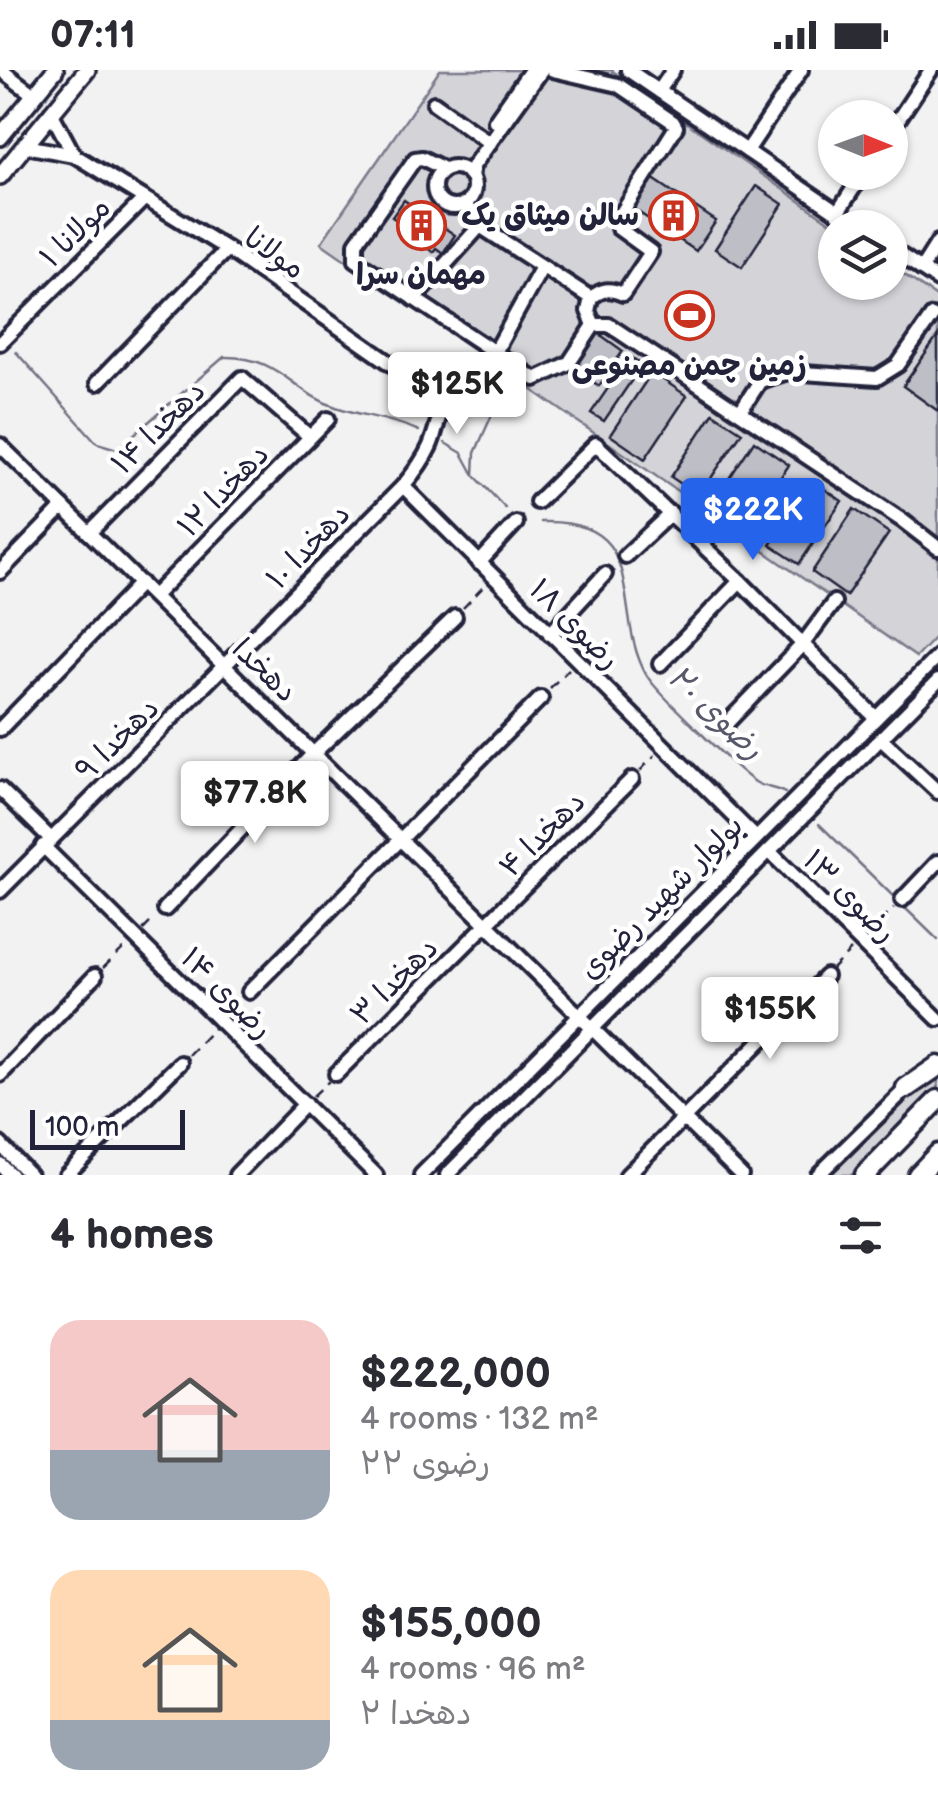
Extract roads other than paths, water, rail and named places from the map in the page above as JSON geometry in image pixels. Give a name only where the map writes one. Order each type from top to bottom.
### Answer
[{"type":"highway","points":[[906,1088],[938,1066]]},
{"type":"highway","points":[[864,1175],[938,1100]]},
{"type":"highway","points":[[918,1175],[938,1154]]},
{"type":"main road","points":[[0,137],[55,70]]},
{"type":"main road","points":[[0,176],[88,70]]},
{"type":"street","points":[[1,70],[34,95]]},
{"type":"street","points":[[442,168],[434,182],[436,198],[450,207],[465,204],[474,191],[473,166],[531,70]]},
{"type":"street","points":[[542,70],[466,162],[442,168],[422,158],[414,160],[356,243],[356,260],[536,379],[569,363],[594,325]]},
{"type":"street","points":[[553,70],[618,85],[676,127],[618,219],[618,228],[651,252],[623,294],[612,289],[590,298],[588,311],[594,325]]},
{"type":"street","points":[[628,70],[835,210]]},
{"type":"street","points":[[659,91],[673,70]]},
{"type":"street","points":[[746,150],[801,70]]},
{"type":"street","points":[[908,105],[931,70]]},
{"type":"street","points":[[434,103],[486,140]]},
{"type":"street","points":[[51,112],[74,155]]},
{"type":"street","points":[[24,146],[74,155]]},
{"type":"street","name":"مولانا","points":[[74,155],[227,249],[443,400],[426,459]]},
{"type":"street","points":[[458,167],[471,176]]},
{"type":"street","name":"مولانا ۱","points":[[0,343],[144,198]]},
{"type":"street","points":[[465,204],[480,226],[590,298]]},
{"type":"street","points":[[414,299],[480,226]]},
{"type":"street","points":[[920,268],[938,242]]},
{"type":"street","points":[[98,383],[227,249]]},
{"type":"street","points":[[908,260],[938,280]]},
{"type":"street","points":[[495,352],[542,267]]},
{"type":"street","points":[[740,412],[760,381],[788,372],[877,378],[898,364],[932,316]]},
{"type":"street","points":[[594,325],[609,325],[938,548]]},
{"type":"street","name":"دهخدا ۱۴","points":[[89,533],[242,378],[309,436]]},
{"type":"street","name":"دهخدا ۱۲","points":[[154,596],[328,419]]},
{"type":"street","points":[[537,502],[596,444],[671,513],[876,718]]},
{"type":"street","name":"دهخدا","points":[[0,445],[593,1026]]},
{"type":"street","name":"دهخدا ۱۰","points":[[226,666],[426,459]]},
{"type":"street","name":"رضوی ۱۸","points":[[402,486],[756,838]]},
{"type":"street","points":[[0,572],[63,507]]},
{"type":"street","points":[[625,556],[671,513]]},
{"type":"street","points":[[479,563],[516,523]]},
{"type":"street","points":[[550,634],[606,574]]},
{"type":"street","points":[[660,664],[740,581]]},
{"type":"street","points":[[0,729],[141,584]]},
{"type":"street","points":[[724,726],[803,644],[834,602]]},
{"type":"street","points":[[165,909],[314,754],[455,617]]},
{"type":"street","name":"بولوار شهید رضوی","points":[[421,1175],[938,656]]},
{"type":"street","name":"دهخدا ۹","points":[[0,891],[226,666]]},
{"type":"street","name":"بولوار شهید رضوی","points":[[447,1175],[938,681]]},
{"type":"street","points":[[249,992],[541,698]]},
{"type":"street","points":[[880,739],[938,792]]},
{"type":"street","name":"دهخدا ۴","points":[[488,924],[632,780]]},
{"type":"street","name":"رضوی ۱۴","points":[[0,789],[47,842],[376,1175]]},
{"type":"street","name":"رضوی ۱۳","points":[[769,851],[938,1019]]},
{"type":"street","points":[[902,900],[938,862]]},
{"type":"street","name":"دهخدا ۳","points":[[336,1074],[488,924]]},
{"type":"street","points":[[0,1075],[95,976]]},
{"type":"street","points":[[626,1175],[826,976]]},
{"type":"street","points":[[593,1026],[741,1175]]},
{"type":"street","points":[[818,1175],[938,1056]]},
{"type":"street","points":[[66,1175],[180,1063]]},
{"type":"street","points":[[236,1175],[305,1104]]},
{"type":"street","points":[[0,1144],[30,1175]]},
{"type":"street","points":[[0,1164],[11,1175]]},
{"type":"waterway","points":[[16,352],[97,443],[117,449],[224,357],[259,362],[321,401],[419,431]]},
{"type":"waterway","points":[[474,475],[475,453],[510,374]]},
{"type":"waterway","points":[[445,443],[462,453],[474,475],[505,508]]},
{"type":"waterway","name":"رضوی ۲۰","points":[[541,522],[576,525],[599,535],[614,552],[622,573],[636,651],[647,676],[681,714],[749,777],[785,793]]},
{"type":"waterway","points":[[819,824],[897,900]]},
{"type":"waterway","points":[[902,905],[938,940]]},
{"type":"place","name":"سالن میثاق یک","points":[[674,215]]},
{"type":"place","name":"مهمان سرا","points":[[421,225]]},
{"type":"place","name":"زمین چمن مصنوعی","points":[[689,316]]}]
